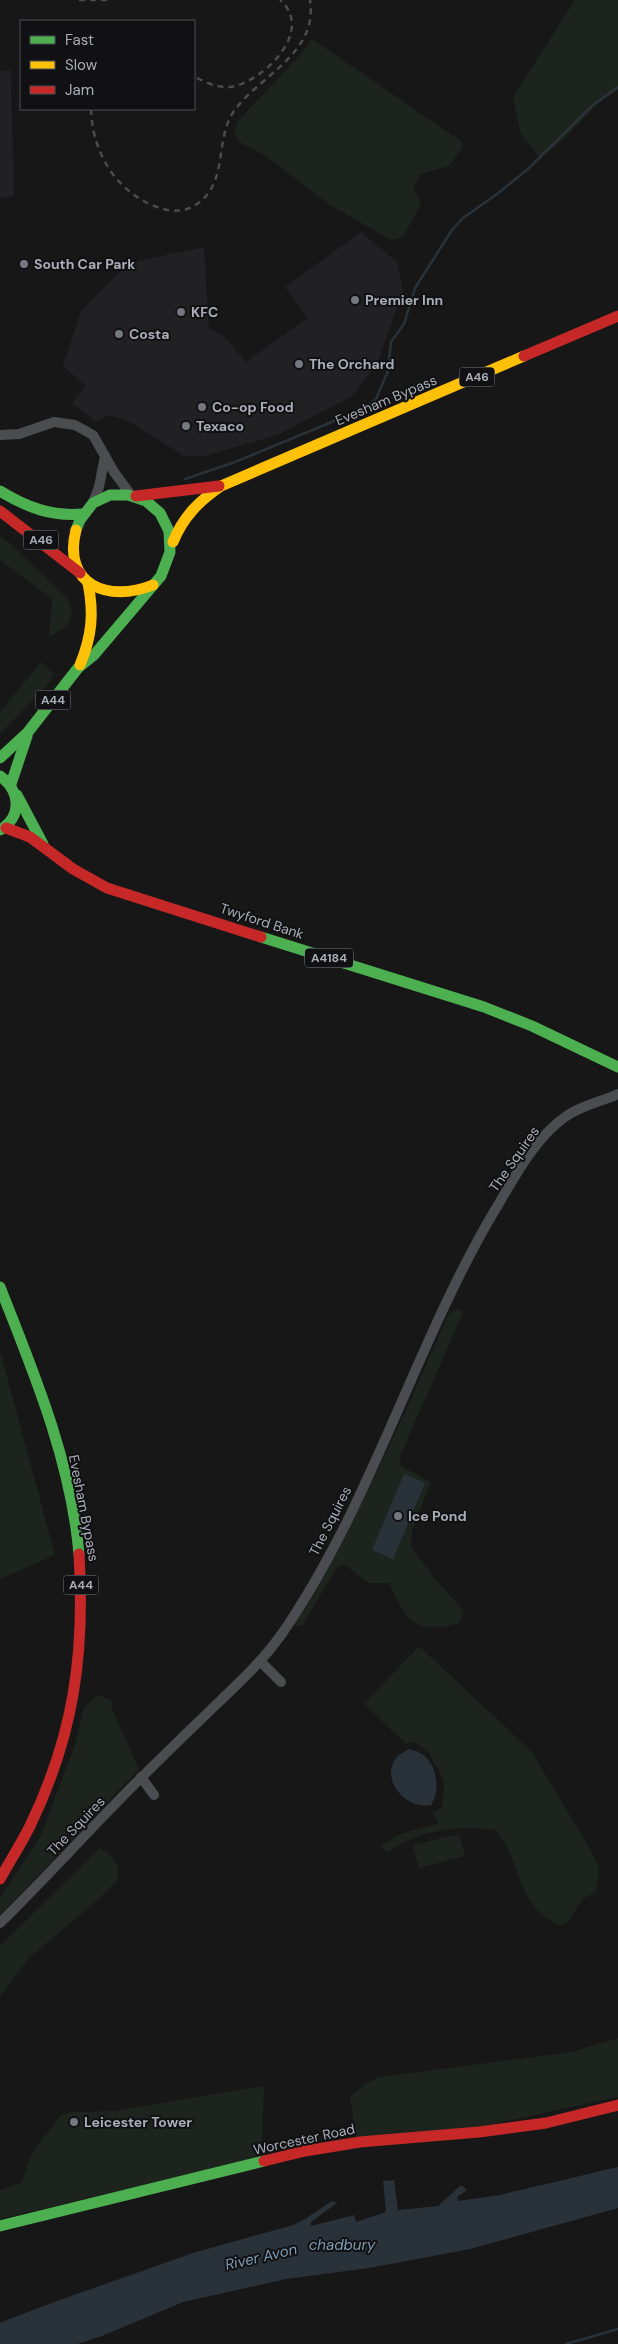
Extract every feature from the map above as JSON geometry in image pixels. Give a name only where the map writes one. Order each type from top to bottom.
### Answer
[{"type":"main road","name":"Evesham Bypass","points":[[172,542],[178,528],[192,508],[221,486],[618,316]]},
{"type":"main road","points":[[180,559],[185,534],[196,515],[215,498],[236,488],[245,476]]},
{"type":"main road","name":"Evesham Bypass","points":[[134,496],[202,486],[221,486]]},
{"type":"main road","name":"A46","points":[[0,491],[34,510],[48,514],[68,516],[83,514]]},
{"type":"main road","points":[[134,496],[152,505],[160,513],[166,523],[172,542],[167,566],[153,585],[139,592],[127,595],[113,594],[88,583],[80,573],[74,554],[73,540],[83,514],[93,503],[106,497],[134,496]]},
{"type":"main road","name":"A46","points":[[0,510],[80,573]]},
{"type":"main road","points":[[134,609],[166,585],[175,574]]},
{"type":"main road","name":"A44","points":[[78,668],[85,652],[94,620],[94,606],[88,583]]},
{"type":"main road","name":"A44","points":[[0,758],[28,732],[78,668],[94,655],[153,585]]},
{"type":"main road","name":"A44","points":[[11,784],[28,732]]},
{"type":"main road","points":[[0,776],[11,784]]},
{"type":"main road","name":"Twyford Bank","points":[[11,784],[43,844]]},
{"type":"main road","points":[[3,829],[13,820],[17,811],[17,795]]},
{"type":"main road","name":"Twyford Bank","points":[[3,829],[24,833],[43,844],[64,862],[108,888],[484,1007],[532,1026],[618,1067]]},
{"type":"main road","name":"Evesham Bypass","points":[[0,1287],[55,1437],[71,1503],[81,1565],[82,1622],[80,1664],[59,1756],[49,1785],[30,1826],[0,1879]]},
{"type":"main road","name":"Worcester Road","points":[[0,2226],[306,2151],[360,2142],[479,2132],[538,2124],[618,2105]]},
{"type":"street","points":[[0,435],[19,434],[54,422],[76,425],[93,435],[105,456],[134,496]]},
{"type":"street","points":[[93,503],[99,487],[105,456]]},
{"type":"street","name":"The Squires","points":[[0,1923],[80,1843],[141,1777],[260,1662],[303,1600],[332,1548],[410,1386],[455,1285],[515,1177],[549,1132],[565,1116],[593,1102],[618,1094]]},
{"type":"street","points":[[260,1662],[281,1682]]},
{"type":"street","points":[[141,1777],[154,1795]]},
{"type":"shaded area","points":[[575,0],[618,0],[618,90],[598,103],[563,140],[540,158],[521,134],[513,97]]},
{"type":"shaded area","points":[[312,39],[461,141],[463,147],[449,166],[421,174],[413,187],[421,204],[403,237],[391,240],[330,205],[263,154],[241,143],[234,133],[238,121],[299,56]]},
{"type":"shaded area","points":[[11,70],[14,196],[0,198],[0,71]]},
{"type":"shaded area","points":[[361,232],[397,262],[403,291],[377,365],[351,397],[277,435],[205,456],[184,456],[128,421],[108,415],[96,422],[72,403],[86,386],[63,366],[81,311],[128,263],[204,247],[209,329],[224,336],[246,362],[307,318],[285,287]]},
{"type":"shaded area","points":[[0,536],[11,544],[68,599],[72,613],[67,626],[49,637],[52,599],[0,560]]},
{"type":"shaded area","points":[[41,662],[54,674],[50,682],[0,734],[0,712]]},
{"type":"shaded area","points":[[458,1308],[462,1311],[462,1315],[400,1456],[401,1466],[431,1482],[412,1530],[411,1547],[434,1578],[464,1611],[459,1623],[432,1627],[422,1626],[414,1622],[401,1607],[389,1583],[369,1583],[345,1565],[337,1567],[302,1626],[296,1626],[294,1623],[337,1548],[377,1472],[448,1315]]},
{"type":"shaded area","points":[[0,1351],[55,1555],[0,1579]]},
{"type":"shaded area","points":[[419,1646],[531,1751],[592,1852],[599,1869],[596,1892],[582,1899],[569,1921],[561,1926],[546,1917],[535,1907],[521,1883],[511,1856],[495,1830],[467,1828],[439,1831],[412,1839],[388,1852],[380,1846],[401,1834],[439,1823],[433,1813],[442,1807],[444,1781],[429,1753],[415,1742],[405,1743],[364,1704]]},
{"type":"shaded area","points":[[98,1695],[113,1701],[112,1709],[139,1769],[0,1916],[0,1898],[41,1835],[74,1748],[84,1708]]},
{"type":"shaded area","points":[[459,1834],[465,1856],[419,1868],[413,1845]]},
{"type":"shaded area","points":[[100,1848],[112,1856],[118,1868],[117,1881],[30,1957],[0,1996],[0,1946]]},
{"type":"shaded area","points":[[618,2038],[618,2097],[479,2127],[356,2138],[350,2097],[364,2085],[379,2077],[571,2052]]},
{"type":"shaded area","points":[[262,2086],[264,2089],[261,2157],[0,2219],[0,2190],[21,2183],[32,2153],[61,2115],[70,2112],[114,2111]]},
{"type":"water","name":"Ice Pond","points":[[404,1474],[425,1483],[393,1559],[372,1550]]},
{"type":"water","points":[[409,1749],[419,1752],[426,1757],[434,1769],[436,1792],[431,1805],[414,1803],[406,1799],[395,1786],[391,1770],[394,1761]]},
{"type":"water","name":"chadbury","points":[[618,2167],[618,2208],[470,2249],[369,2268],[286,2279],[183,2302],[102,2336],[77,2344],[0,2344],[0,2323],[193,2253],[293,2225],[332,2201],[337,2203],[311,2222],[311,2226],[354,2215],[356,2222],[386,2212],[383,2181],[394,2180],[398,2210],[438,2206],[461,2185],[467,2190],[457,2197],[458,2201],[500,2195]]},
{"type":"waterway","points":[[185,479],[235,462],[327,424],[368,406],[376,399],[388,371],[391,342],[404,324],[415,288],[452,230],[463,218],[528,169],[592,106],[618,87]]},
{"type":"waterway","points":[[566,2344],[618,2329]]},
{"type":"railway","points":[[79,0],[109,0]]},
{"type":"railway","points":[[197,78],[217,86],[230,87],[243,83],[269,66],[280,54],[288,40],[292,26],[290,12],[280,0]]},
{"type":"railway","points":[[91,110],[92,125],[102,156],[110,170],[131,193],[145,202],[160,208],[179,210],[192,207],[207,195],[213,184],[224,135],[234,111],[245,98],[285,62],[297,49],[305,35],[310,19],[310,0]]},
{"type":"traffic: fast","points":[[0,491],[40,510],[61,514],[83,514]]},
{"type":"traffic: fast","points":[[0,758],[28,732],[78,668],[94,655],[161,576],[170,552],[169,531],[160,513],[146,501],[128,495],[110,495],[93,503],[80,520],[76,530]]},
{"type":"traffic: fast","points":[[11,784],[27,736]]},
{"type":"traffic: fast","points":[[0,776],[12,789],[16,803],[13,818],[0,830]]},
{"type":"traffic: fast","points":[[17,795],[43,844]]},
{"type":"traffic: fast","points":[[261,937],[484,1007],[532,1026],[618,1067]]},
{"type":"traffic: fast","points":[[0,1287],[38,1385],[59,1451],[75,1519],[79,1554]]},
{"type":"traffic: fast","points":[[0,2226],[264,2161]]},
{"type":"traffic: slow","points":[[173,542],[192,510],[221,486],[524,356]]},
{"type":"traffic: slow","points":[[76,530],[73,549],[76,564],[82,576],[92,585],[105,590],[120,592],[153,585]]},
{"type":"traffic: slow","points":[[80,665],[91,624],[88,583]]},
{"type":"traffic: jam","points":[[524,356],[618,316]]},
{"type":"traffic: jam","points":[[136,496],[219,486]]},
{"type":"traffic: jam","points":[[0,511],[80,573]]},
{"type":"traffic: jam","points":[[6,828],[30,837],[73,869],[107,888],[261,937]]},
{"type":"traffic: jam","points":[[0,1879],[27,1833],[45,1792],[66,1726],[78,1660],[80,1626],[79,1554]]},
{"type":"traffic: jam","points":[[264,2161],[305,2151],[360,2142],[479,2132],[546,2123],[618,2105]]},
{"type":"place","name":"South Car Park","points":[[24,264]]},
{"type":"place","name":"Premier Inn","points":[[355,300]]},
{"type":"place","name":"KFC","points":[[181,312]]},
{"type":"place","name":"Costa","points":[[119,334]]},
{"type":"place","name":"The Orchard","points":[[299,364]]},
{"type":"place","name":"Co-op Food","points":[[202,407]]},
{"type":"place","name":"Texaco","points":[[186,426]]},
{"type":"place","name":"Ice Pond","points":[[398,1516]]},
{"type":"place","name":"Leicester Tower","points":[[74,2122]]},
{"type":"water label","name":"River Avon","points":[[261,2257]]}]
